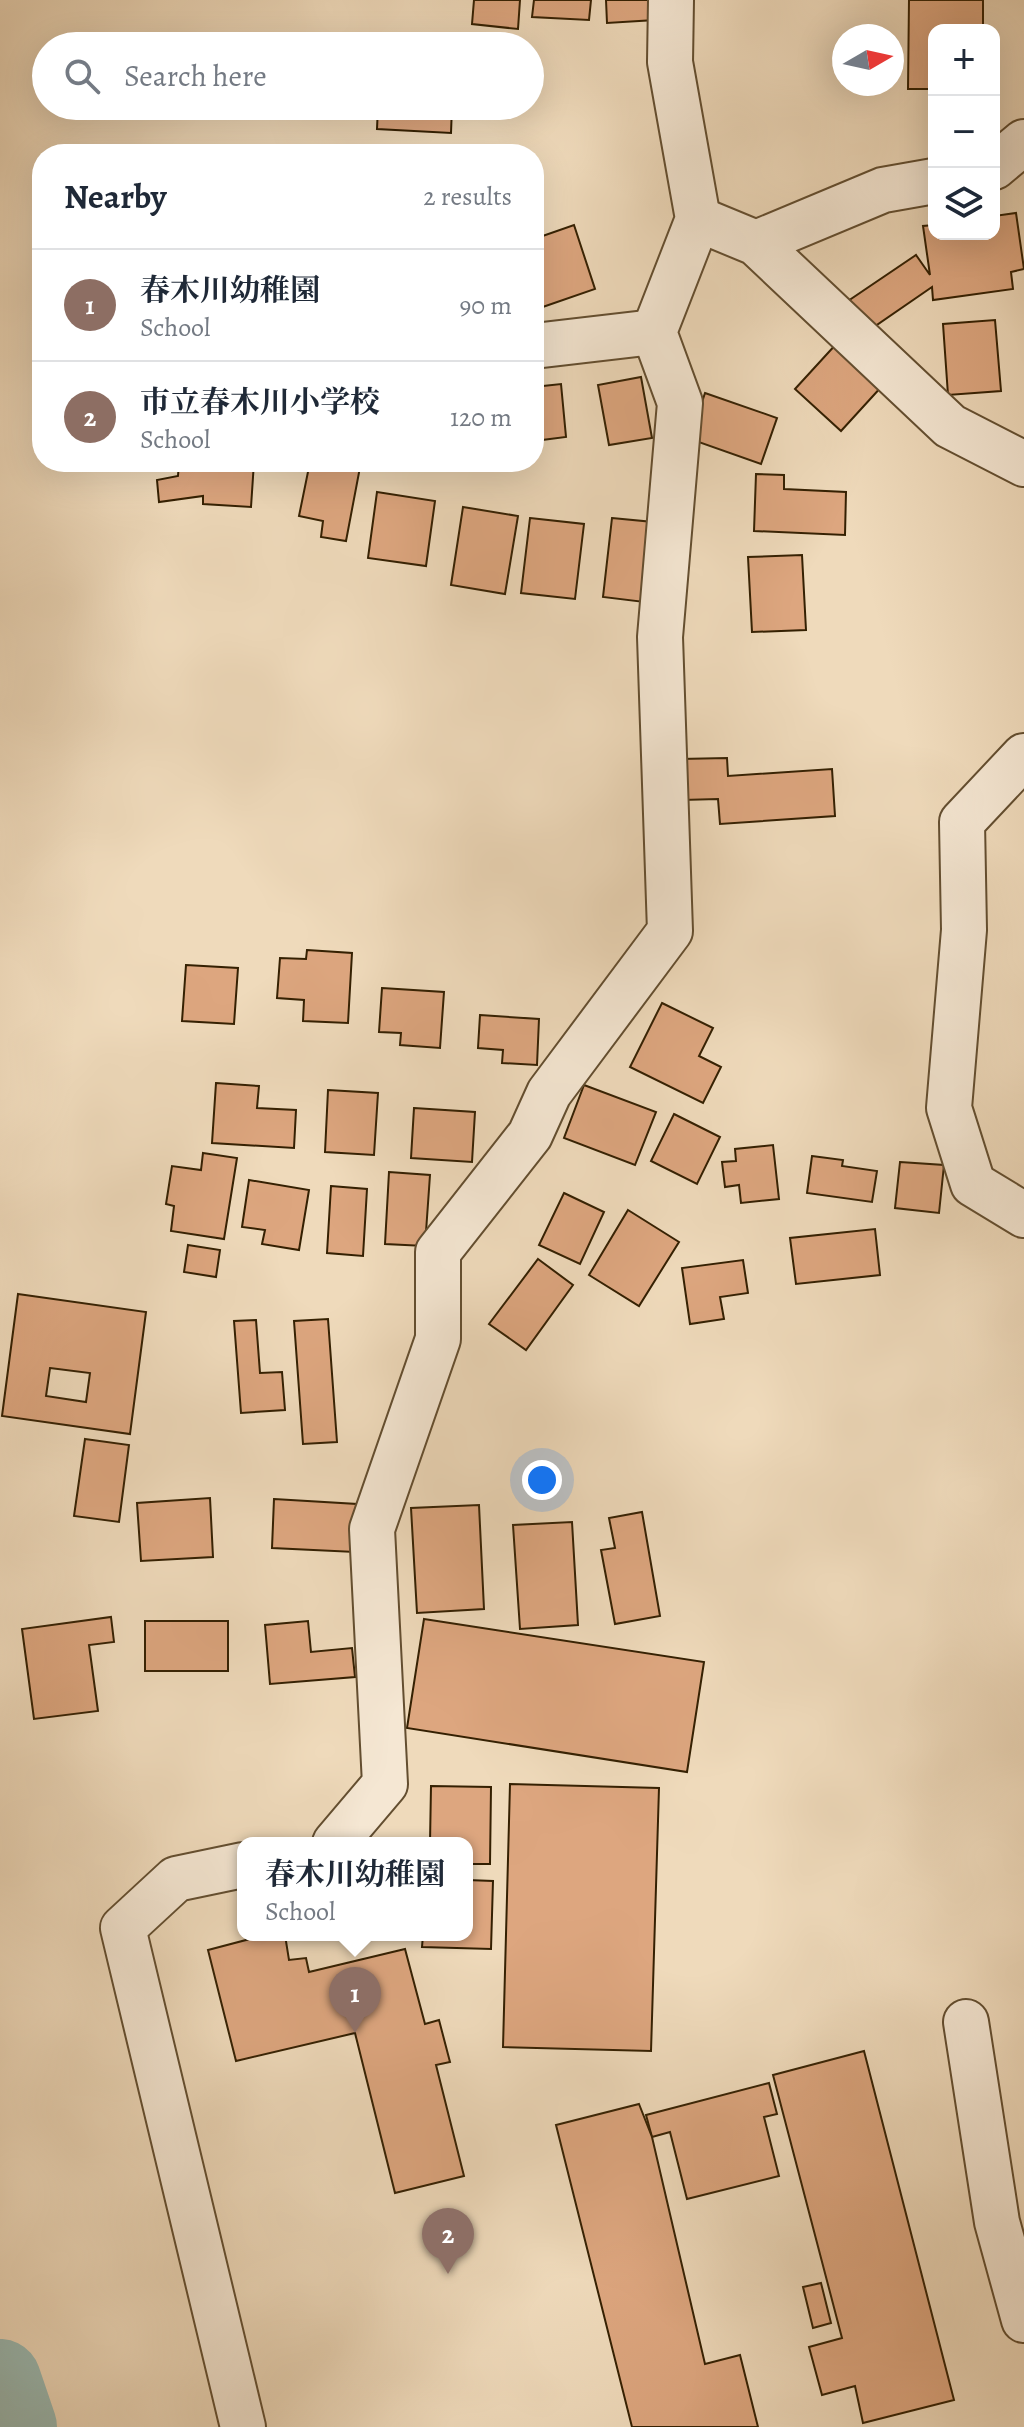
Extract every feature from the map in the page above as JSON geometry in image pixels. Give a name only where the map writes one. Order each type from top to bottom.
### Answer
[{"type":"street","points":[[340,1837],[385,1784],[372,1529],[438,1339],[438,1252],[530,1135],[549,1093],[670,931],[660,637],[680,403],[654,332],[698,219],[670,62],[671,0]]},
{"type":"street","points":[[1000,162],[1024,142]]},
{"type":"street","points":[[756,243],[883,190],[928,182]]},
{"type":"street","points":[[698,219],[756,243],[950,426],[1024,464]]},
{"type":"street","points":[[544,345],[654,332]]},
{"type":"street","points":[[1024,756],[962,822],[964,930],[949,1108],[973,1184],[1024,1215]]},
{"type":"street","points":[[237,1866],[176,1879],[123,1928],[243,2427]]},
{"type":"street","points":[[966,2022],[1011,2220],[1024,2320]]},
{"type":"building","points":[[474,0],[520,0],[518,29],[472,24]]},
{"type":"building","points":[[534,0],[591,0],[589,20],[532,17]]},
{"type":"building","points":[[606,0],[654,0],[655,20],[607,23]]},
{"type":"building","points":[[909,0],[983,0],[983,24],[928,24],[928,89],[908,89]]},
{"type":"building","points":[[377,120],[451,120],[451,133],[377,129]]},
{"type":"building","points":[[1016,213],[1024,269],[1011,272],[1013,289],[933,300],[932,287],[868,331],[848,301],[916,255],[930,275],[923,226],[928,226],[928,240],[1000,240],[1000,215]]},
{"type":"building","points":[[574,225],[595,289],[544,307],[544,236]]},
{"type":"building","points":[[995,320],[1001,391],[948,395],[943,324]]},
{"type":"building","points":[[838,342],[883,385],[841,431],[795,389]]},
{"type":"building","points":[[641,377],[652,438],[609,445],[598,385]]},
{"type":"building","points":[[561,384],[566,437],[544,440],[544,386]]},
{"type":"building","points":[[705,393],[777,418],[761,464],[690,439]]},
{"type":"building","points":[[178,472],[253,472],[251,507],[203,504],[203,496],[159,502],[157,480],[178,476]]},
{"type":"building","points":[[308,472],[359,472],[346,541],[321,537],[323,521],[299,516]]},
{"type":"building","points":[[756,474],[784,475],[784,489],[846,492],[845,535],[754,531]]},
{"type":"building","points":[[377,492],[435,501],[426,566],[368,558]]},
{"type":"building","points":[[463,507],[518,516],[505,594],[451,585]]},
{"type":"building","points":[[530,518],[584,524],[575,599],[521,593]]},
{"type":"building","points":[[612,518],[653,522],[644,602],[603,597]]},
{"type":"building","points":[[802,555],[806,630],[752,632],[748,557]]},
{"type":"building","points":[[727,758],[728,776],[832,769],[835,816],[720,824],[718,799],[682,800],[680,759]]},
{"type":"building","points":[[307,950],[352,953],[348,1023],[303,1021],[304,1000],[277,998],[280,958],[306,959]]},
{"type":"building","points":[[186,965],[238,968],[234,1024],[182,1021]]},
{"type":"building","points":[[382,988],[444,992],[440,1048],[400,1045],[401,1033],[379,1032]]},
{"type":"building","points":[[662,1003],[713,1028],[699,1056],[721,1067],[703,1103],[630,1067]]},
{"type":"building","points":[[480,1015],[539,1019],[537,1065],[502,1063],[503,1050],[478,1048]]},
{"type":"building","points":[[216,1083],[259,1086],[257,1108],[296,1110],[294,1148],[212,1143]]},
{"type":"building","points":[[584,1085],[656,1112],[635,1165],[564,1138]]},
{"type":"building","points":[[328,1090],[378,1093],[374,1155],[325,1152]]},
{"type":"building","points":[[414,1108],[475,1112],[472,1162],[411,1158]]},
{"type":"building","points":[[674,1114],[720,1137],[697,1184],[651,1161]]},
{"type":"building","points":[[773,1145],[779,1199],[741,1203],[739,1185],[725,1187],[722,1162],[736,1161],[735,1149]]},
{"type":"building","points":[[203,1153],[237,1158],[224,1239],[171,1231],[174,1206],[166,1204],[172,1166],[201,1170]]},
{"type":"building","points":[[812,1156],[843,1160],[842,1166],[877,1171],[872,1202],[807,1193]]},
{"type":"building","points":[[900,1162],[944,1165],[939,1213],[895,1208]]},
{"type":"building","points":[[389,1172],[430,1175],[425,1246],[385,1244]]},
{"type":"building","points":[[249,1180],[309,1190],[299,1250],[262,1244],[265,1230],[242,1227]]},
{"type":"building","points":[[331,1186],[367,1189],[363,1256],[327,1253]]},
{"type":"building","points":[[564,1193],[604,1212],[580,1264],[539,1245]]},
{"type":"building","points":[[628,1210],[679,1242],[639,1306],[589,1275]]},
{"type":"building","points":[[875,1229],[880,1275],[796,1284],[790,1238]]},
{"type":"building","points":[[188,1245],[220,1250],[216,1277],[184,1272]]},
{"type":"building","points":[[538,1259],[573,1285],[526,1350],[489,1324]]},
{"type":"building","points":[[743,1260],[748,1293],[720,1297],[724,1319],[690,1324],[682,1268]]},
{"type":"building","points":[[18,1294],[146,1312],[130,1434],[2,1416]],"holes":[[[50,1368],[90,1373],[86,1402],[46,1396]]]},
{"type":"building","points":[[328,1319],[337,1442],[303,1444],[294,1321]]},
{"type":"building","points":[[256,1320],[260,1373],[282,1372],[285,1410],[241,1413],[234,1321]]},
{"type":"building","points":[[85,1439],[129,1445],[119,1522],[74,1516]]},
{"type":"building","points":[[210,1498],[213,1557],[141,1561],[137,1503]]},
{"type":"building","points":[[274,1499],[357,1504],[355,1552],[272,1548]]},
{"type":"building","points":[[479,1505],[484,1609],[417,1613],[411,1508]]},
{"type":"building","points":[[642,1512],[660,1616],[615,1624],[601,1550],[615,1548],[609,1518]]},
{"type":"building","points":[[572,1522],[578,1625],[520,1629],[513,1525]]},
{"type":"building","points":[[111,1617],[114,1642],[89,1645],[98,1711],[34,1719],[22,1629]]},
{"type":"building","points":[[424,1619],[704,1662],[687,1772],[407,1728]]},
{"type":"building","points":[[145,1621],[228,1621],[228,1671],[145,1671]]},
{"type":"building","points":[[308,1621],[311,1652],[352,1648],[355,1677],[270,1684],[265,1625]]},
{"type":"building","points":[[510,1784],[659,1788],[651,2051],[503,2047]]},
{"type":"building","points":[[431,1786],[491,1787],[490,1864],[473,1864],[473,1837],[430,1837]]},
{"type":"building","points":[[473,1880],[493,1881],[491,1949],[422,1947],[422,1941],[473,1941]]},
{"type":"building","points":[[242,1941],[286,1941],[289,1960],[306,1958],[309,1972],[405,1949],[425,2024],[439,2020],[450,2062],[436,2065],[464,2176],[395,2193],[355,2033],[236,2061],[208,1950]]},
{"type":"building","points":[[864,2051],[954,2400],[863,2423],[855,2386],[822,2395],[809,2347],[842,2338],[773,2075]]},
{"type":"building","points":[[769,2083],[777,2114],[764,2117],[779,2176],[687,2199],[670,2132],[652,2137],[646,2115]]},
{"type":"building","points":[[639,2104],[652,2137],[705,2364],[740,2355],[758,2427],[632,2427],[556,2125]]},
{"type":"building","points":[[821,2283],[831,2323],[813,2328],[803,2287]]},
{"type":"waterway","points":[[0,2380],[16,2427]]},
{"type":"place","name":"春木川幼稚園","points":[[355,2033]]},
{"type":"place","name":"市立春木川小学校","points":[[448,2274]]}]
